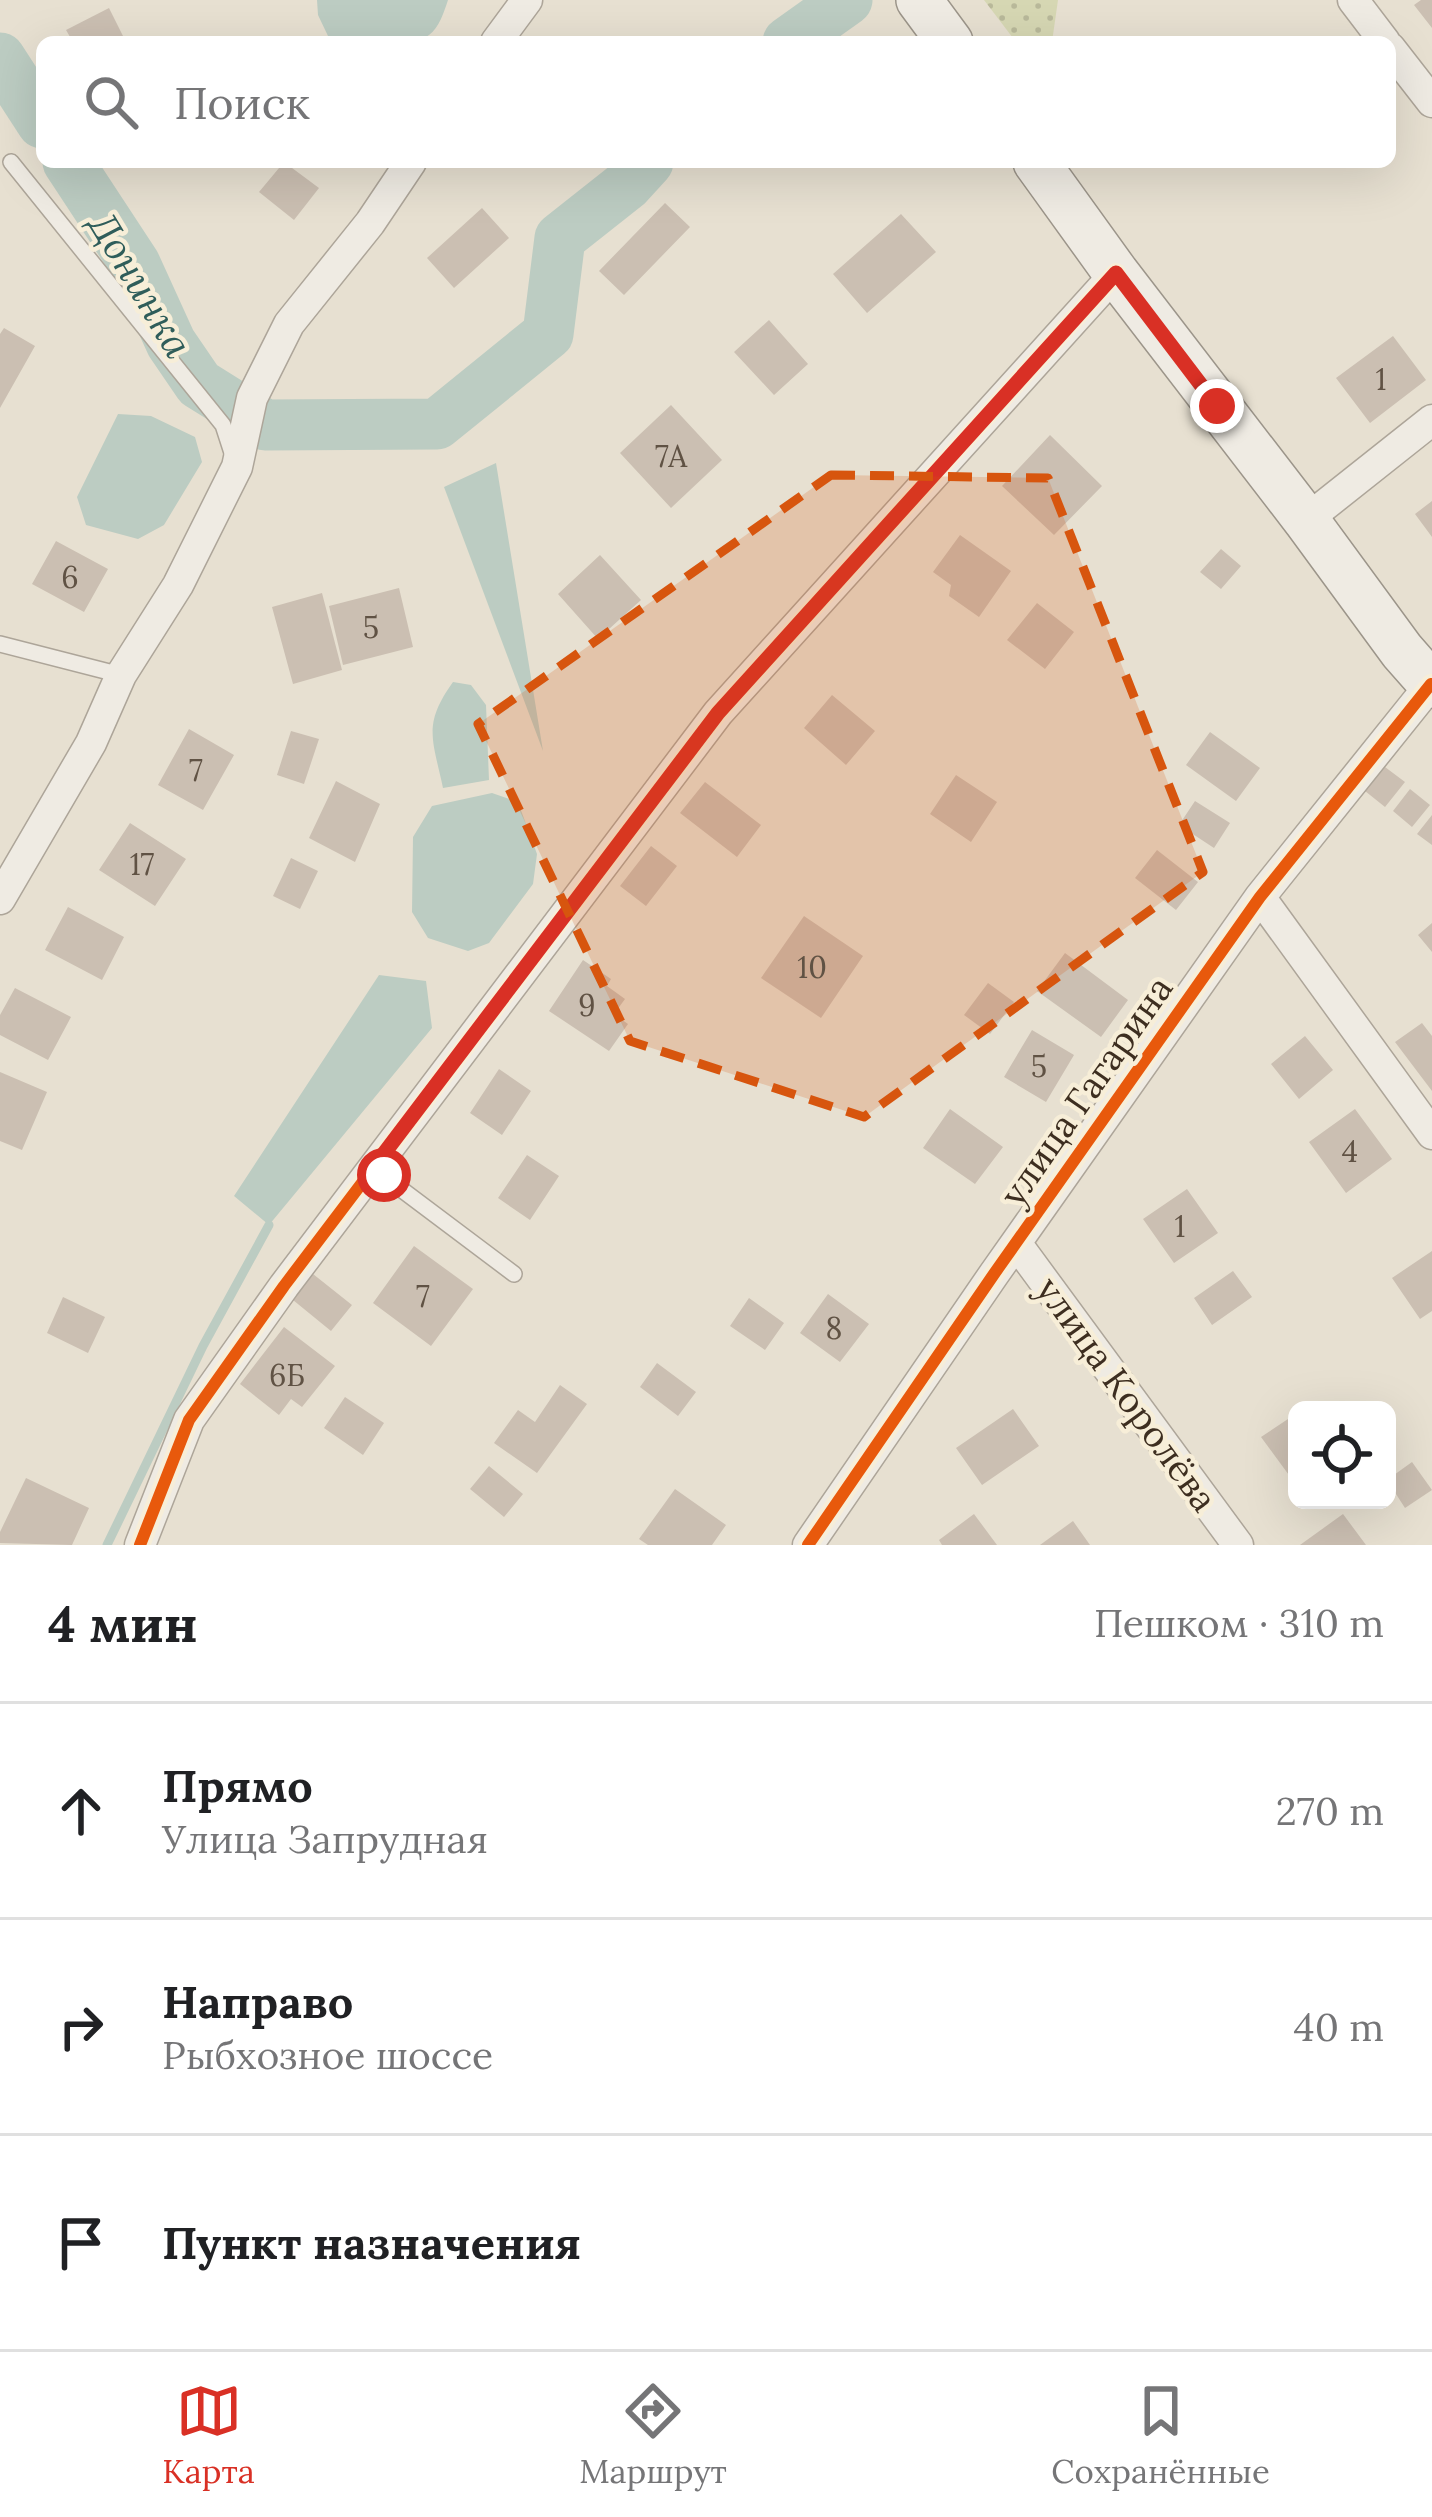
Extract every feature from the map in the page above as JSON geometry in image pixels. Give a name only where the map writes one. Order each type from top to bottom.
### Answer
[{"type":"street","points":[[500,36],[527,0]]},
{"type":"street","points":[[920,0],[946,36]]},
{"type":"street","points":[[1352,0],[1381,36]]},
{"type":"street","points":[[1396,55],[1432,102]]},
{"type":"street","points":[[0,899],[91,742],[121,675],[178,585],[238,457],[252,398],[289,324],[370,223],[407,168]]},
{"type":"street","points":[[1040,168],[1431,684]]},
{"type":"street","points":[[140,1545],[189,1420],[284,1286],[718,713],[1116,273]]},
{"type":"street","points":[[1306,520],[1432,420]]},
{"type":"street","name":"улица Гагарина","points":[[808,1545],[1260,897],[1431,684]]},
{"type":"street","points":[[1260,897],[1432,1134]]},
{"type":"street","name":"улица Королёва","points":[[1016,1243],[1238,1545]]},
{"type":"lane","points":[[11,163],[223,425],[238,457]]},
{"type":"lane","points":[[0,644],[121,675]]},
{"type":"lane","points":[[373,1168],[514,1274]]},
{"type":"highlighted area","points":[[831,475],[1048,478],[1203,872],[864,1117],[630,1041],[478,724]]},
{"type":"green space","points":[[984,0],[1058,0],[1053,36],[1011,36]]},
{"type":"shaded area","points":[[317,0],[448,0],[427,36],[328,36]]},
{"type":"shaded area","points":[[118,414],[151,416],[195,437],[202,462],[164,525],[138,539],[86,525],[77,497]]},
{"type":"shaded area","points":[[496,463],[543,751],[444,487]]},
{"type":"shaded area","points":[[453,682],[471,685],[486,705],[489,780],[443,788],[434,722]]},
{"type":"shaded area","points":[[492,793],[518,802],[537,854],[533,884],[489,943],[468,951],[428,938],[412,912],[413,837],[432,806]]},
{"type":"shaded area","points":[[379,975],[426,981],[432,1028],[269,1225],[234,1196]]},
{"type":"building","points":[[1432,0],[1432,28],[1414,5]]},
{"type":"building","points":[[109,8],[123,36],[70,36],[66,30]]},
{"type":"building","points":[[279,168],[292,168],[319,188],[294,220],[259,192]]},
{"type":"building","points":[[665,203],[690,227],[624,295],[599,271]]},
{"type":"building","points":[[482,208],[509,238],[454,288],[427,258]]},
{"type":"building","points":[[901,214],[936,252],[867,313],[833,274]]},
{"type":"building","points":[[769,320],[808,364],[774,395],[734,352]]},
{"type":"building","points":[[4,328],[35,346],[0,408],[0,334]]},
{"type":"building","points":[[1393,336],[1426,380],[1370,423],[1336,378]]},
{"type":"building","points":[[671,405],[722,460],[671,508],[620,453]]},
{"type":"building","points":[[1050,435],[1102,486],[1054,535],[1002,486]]},
{"type":"building","points":[[1432,501],[1432,537],[1415,514]]},
{"type":"building","points":[[960,535],[1011,571],[979,617],[949,596],[951,585],[933,572]]},
{"type":"building","points":[[56,541],[108,569],[84,612],[32,584]]},
{"type":"building","points":[[1221,549],[1241,566],[1221,589],[1200,572]]},
{"type":"building","points":[[600,555],[641,600],[598,639],[558,594]]},
{"type":"building","points":[[399,588],[413,647],[343,665],[329,606]]},
{"type":"building","points":[[322,593],[342,670],[293,684],[272,607]]},
{"type":"building","points":[[1037,603],[1074,632],[1045,669],[1007,640]]},
{"type":"building","points":[[832,695],[875,731],[846,765],[804,728]]},
{"type":"building","points":[[189,729],[234,755],[203,810],[158,785]]},
{"type":"building","points":[[291,731],[319,739],[304,784],[277,775]]},
{"type":"building","points":[[1210,732],[1260,768],[1236,801],[1186,765]]},
{"type":"building","points":[[1385,767],[1405,782],[1385,807],[1365,791]]},
{"type":"building","points":[[956,775],[997,802],[971,842],[930,814]]},
{"type":"building","points":[[336,781],[380,804],[355,862],[309,838]]},
{"type":"building","points":[[705,782],[761,825],[737,857],[680,813]]},
{"type":"building","points":[[1410,789],[1430,805],[1412,827],[1393,811]]},
{"type":"building","points":[[1195,801],[1230,823],[1214,848],[1179,825]]},
{"type":"building","points":[[1432,815],[1432,845],[1417,834]]},
{"type":"building","points":[[130,823],[186,859],[155,906],[99,870]]},
{"type":"building","points":[[651,846],[677,866],[646,906],[620,886]]},
{"type":"building","points":[[1157,850],[1198,882],[1176,910],[1135,878]]},
{"type":"building","points":[[291,858],[318,871],[300,909],[273,896]]},
{"type":"building","points":[[68,907],[124,937],[102,980],[45,950]]},
{"type":"building","points":[[804,916],[863,956],[821,1018],[761,978]]},
{"type":"building","points":[[1432,923],[1432,952],[1418,935]]},
{"type":"building","points":[[1065,953],[1128,1000],[1101,1037],[1037,991]]},
{"type":"building","points":[[583,960],[611,979],[607,986],[625,999],[614,1014],[628,1024],[609,1051],[549,1011]]},
{"type":"building","points":[[988,983],[1014,1002],[990,1034],[964,1015]]},
{"type":"building","points":[[15,988],[71,1017],[48,1060],[0,1035],[0,1015]]},
{"type":"building","points":[[1422,1023],[1432,1036],[1432,1091],[1395,1042]]},
{"type":"building","points":[[1032,1030],[1074,1055],[1046,1102],[1004,1077]]},
{"type":"building","points":[[1305,1036],[1333,1070],[1299,1099],[1271,1064]]},
{"type":"building","points":[[499,1069],[531,1091],[502,1135],[470,1113]]},
{"type":"building","points":[[0,1072],[47,1092],[22,1150],[0,1141]]},
{"type":"building","points":[[950,1109],[1003,1147],[975,1184],[923,1148]]},
{"type":"building","points":[[1355,1109],[1392,1159],[1346,1193],[1309,1142]]},
{"type":"building","points":[[527,1155],[559,1176],[530,1220],[498,1198]]},
{"type":"building","points":[[1187,1189],[1218,1233],[1174,1263],[1143,1219]]},
{"type":"building","points":[[414,1246],[473,1289],[431,1346],[373,1303]]},
{"type":"building","points":[[1432,1251],[1432,1311],[1420,1319],[1392,1278]]},
{"type":"building","points":[[1233,1271],[1252,1297],[1212,1325],[1194,1298]]},
{"type":"building","points":[[313,1274],[352,1305],[331,1331],[293,1300]]},
{"type":"building","points":[[828,1294],[869,1324],[840,1362],[800,1333]]},
{"type":"building","points":[[63,1297],[105,1317],[88,1353],[47,1333]]},
{"type":"building","points":[[749,1298],[784,1323],[765,1350],[730,1326]]},
{"type":"building","points":[[284,1327],[335,1366],[302,1407],[291,1399],[279,1415],[240,1384]]},
{"type":"building","points":[[657,1363],[696,1392],[678,1416],[640,1387]]},
{"type":"building","points":[[560,1385],[587,1404],[537,1473],[494,1443],[518,1410],[535,1422]]},
{"type":"building","points":[[345,1397],[384,1423],[363,1455],[324,1428]]},
{"type":"building","points":[[1013,1409],[1039,1446],[982,1485],[956,1448]]},
{"type":"building","points":[[1288,1419],[1288,1474],[1261,1437]]},
{"type":"building","points":[[1412,1462],[1432,1490],[1405,1508],[1396,1494],[1396,1474]]},
{"type":"building","points":[[489,1466],[523,1494],[504,1517],[470,1489]]},
{"type":"building","points":[[26,1478],[89,1508],[72,1545],[0,1543],[0,1532]]},
{"type":"building","points":[[675,1489],[726,1525],[712,1545],[648,1545],[639,1539]]},
{"type":"building","points":[[974,1514],[997,1545],[942,1545],[939,1540]]},
{"type":"building","points":[[1343,1514],[1366,1545],[1300,1545]]},
{"type":"building","points":[[1073,1521],[1090,1545],[1040,1545]]},
{"type":"waterway","name":"Донинка","points":[[796,36],[847,0]]},
{"type":"waterway","name":"Донинка","points":[[0,58],[36,114]]},
{"type":"waterway","name":"Донинка","points":[[72,168],[135,264],[171,343],[199,384],[265,425],[437,424],[548,334],[560,238],[643,168]]},
{"type":"waterway","points":[[107,1545],[203,1346],[269,1225]]},
{"type":"cycle path","points":[[140,1545],[189,1420],[284,1286],[718,713],[1116,273]]},
{"type":"cycle path","points":[[808,1545],[1260,897],[1431,684]]},
{"type":"route","points":[[384,1175],[373,1168],[718,713],[1116,273],[1217,406]]}]
